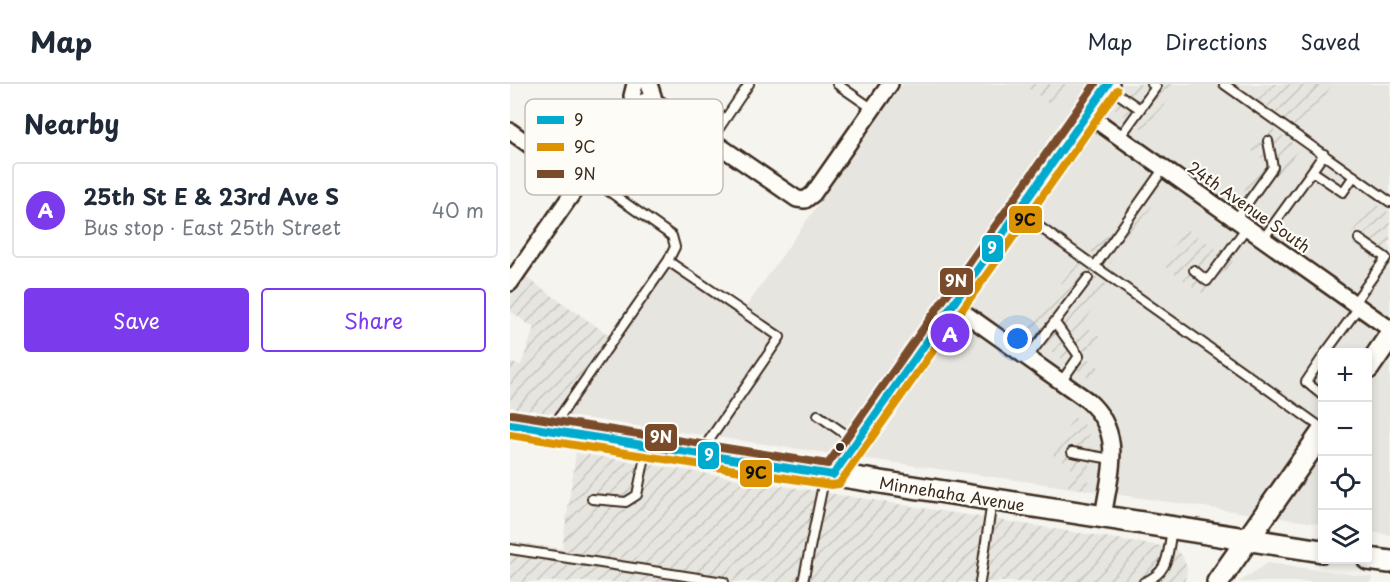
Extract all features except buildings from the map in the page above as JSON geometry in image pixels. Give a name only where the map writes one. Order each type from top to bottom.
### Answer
[{"type":"main road","points":[[829,475],[953,305],[1107,85]]},
{"type":"main road","points":[[1372,362],[1390,336]]},
{"type":"main road","name":"Minnehaha Avenue","points":[[510,423],[992,501],[1318,550]]},
{"type":"main road","points":[[1218,582],[1318,440]]},
{"type":"main road","points":[[1372,560],[1390,562]]},
{"type":"street","points":[[723,148],[797,199],[805,200],[813,194],[890,84]]},
{"type":"street","points":[[633,85],[632,96],[646,95]]},
{"type":"street","name":"24th Avenue South","points":[[1087,114],[1390,329]]},
{"type":"street","points":[[510,131],[525,142]]},
{"type":"street","points":[[510,283],[572,195]]},
{"type":"street","points":[[953,305],[1061,382],[1103,416],[1110,430],[1111,459],[1103,518]]},
{"type":"lane","points":[[723,122],[749,84]]},
{"type":"lane","points":[[837,84],[873,109]]},
{"type":"lane","points":[[1120,137],[1156,87],[1152,84]]},
{"type":"lane","points":[[1224,84],[1390,202]]},
{"type":"lane","points":[[1107,85],[1140,109]]},
{"type":"lane","points":[[1194,270],[1207,280],[1241,223],[1273,167],[1268,141]]},
{"type":"lane","points":[[1263,239],[1323,154]]},
{"type":"lane","points":[[1095,266],[1164,168]]},
{"type":"lane","points":[[1311,171],[1342,192],[1354,176]]},
{"type":"lane","points":[[550,431],[668,261],[675,247],[672,236],[614,195]]},
{"type":"lane","points":[[1019,212],[1318,424]]},
{"type":"lane","points":[[1329,348],[1386,258],[1359,239]]},
{"type":"lane","points":[[668,261],[780,337],[700,453]]},
{"type":"lane","points":[[1027,358],[1046,330],[1056,324],[1088,278]]},
{"type":"lane","points":[[1056,324],[1079,357],[1061,382]]},
{"type":"lane","points":[[1318,365],[1306,382],[1318,391]]},
{"type":"lane","points":[[818,415],[856,441]]},
{"type":"lane","points":[[592,499],[626,502],[637,495],[647,446]]},
{"type":"lane","points":[[1072,452],[1111,459]]},
{"type":"lane","points":[[802,582],[829,475]]},
{"type":"lane","points":[[980,582],[992,501]]},
{"type":"lane","points":[[1144,582],[1156,578],[1164,569],[1172,528]]},
{"type":"lane","points":[[510,549],[724,582]]},
{"type":"shaded area","points":[[903,84],[1390,84],[1390,535],[1372,532],[1372,348],[1318,348],[1318,523],[569,416],[671,265],[743,311]]},
{"type":"shaded area","points":[[1022,84],[1066,84],[1052,105]]},
{"type":"shaded area","points":[[1134,84],[1179,84],[1146,131],[1115,109]]},
{"type":"shaded area","points":[[1266,84],[1333,84],[1301,130],[1256,98]]},
{"type":"shaded area","points":[[1269,126],[1299,148],[1261,203],[1244,190],[1264,160],[1251,150]]},
{"type":"shaded area","points":[[1139,195],[1153,205],[1110,264],[1091,252],[1108,228],[1114,232]]},
{"type":"shaded area","points":[[1373,202],[1390,214],[1390,263],[1373,286],[1359,277],[1372,258],[1347,240]]},
{"type":"shaded area","points":[[1186,228],[1233,261],[1208,297],[1161,264]]},
{"type":"shaded area","points":[[1076,262],[1109,286],[1083,324],[1100,336],[1085,357],[1103,370],[1094,382],[1026,333]]},
{"type":"shaded area","points":[[524,276],[619,342],[569,416],[510,407],[510,363],[521,365],[534,328],[510,311],[510,297]]},
{"type":"shaded area","points":[[1074,417],[1086,426],[1092,442],[1087,489],[1068,487],[1072,462],[1053,459],[1055,447]]},
{"type":"shaded area","points":[[576,453],[1162,546],[1175,549],[1182,555],[1187,568],[1186,577],[1184,582],[510,582],[510,541],[562,549]]},
{"type":"shaded area","points":[[1268,563],[1372,577],[1371,582],[1239,582]]},
{"type":"transit line","name":"9N","points":[[512,414],[828,464],[1095,84]]},
{"type":"transit line","name":"9","points":[[510,424],[833,475],[1108,84]]},
{"type":"transit line","name":"9C","points":[[510,435],[831,485],[839,484],[1117,90]]},
{"type":"place","name":"25th St E & 23rd Ave S","points":[[950,333]]}]
